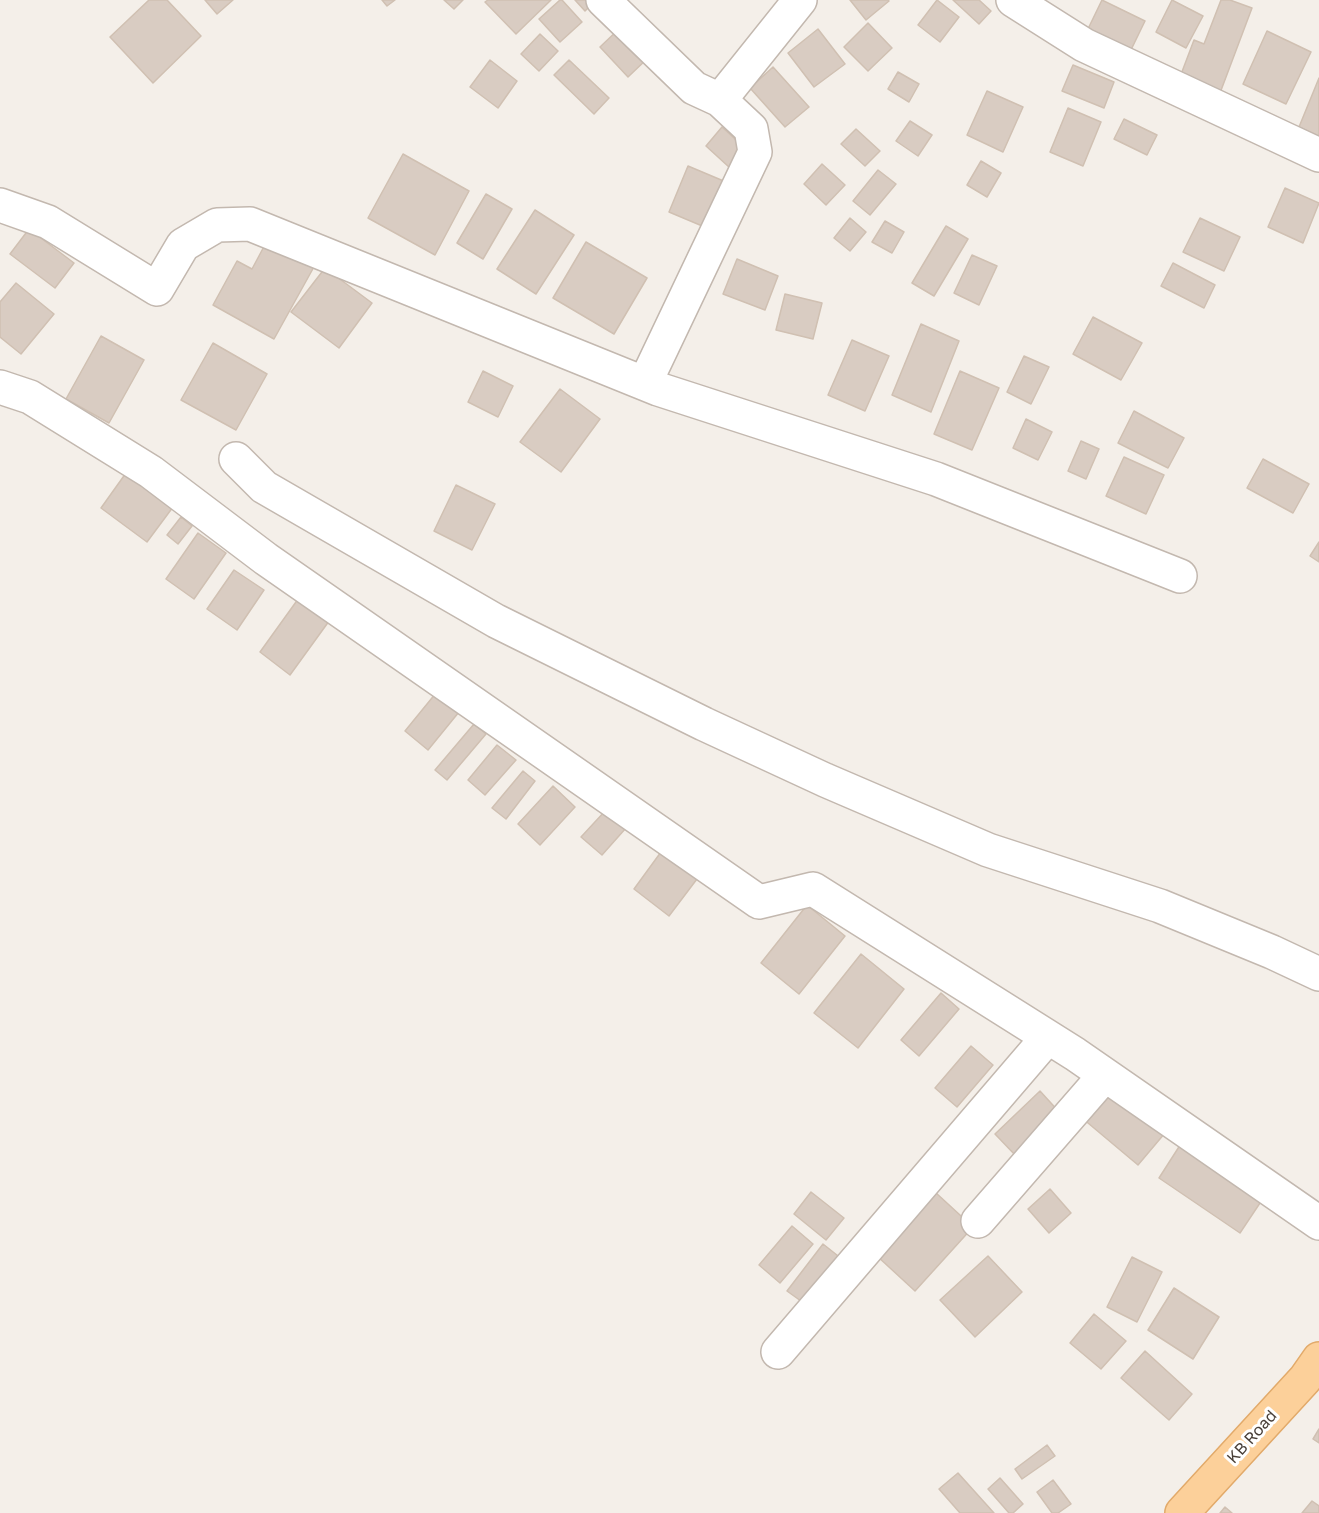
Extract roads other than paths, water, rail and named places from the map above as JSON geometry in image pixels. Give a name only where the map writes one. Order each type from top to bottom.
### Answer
[{"type":"main road","name":"KB Road","points":[[1182,1513],[1305,1379],[1319,1359]]},
{"type":"street","points":[[603,0],[694,88],[720,100],[751,129],[755,152],[645,383]]},
{"type":"street","points":[[720,100],[800,0]]},
{"type":"street","points":[[1012,0],[1084,45],[1319,155]]},
{"type":"street","points":[[0,205],[48,222],[157,289],[183,245],[217,225],[250,224],[645,383],[936,479],[1180,576]]},
{"type":"street","points":[[0,387],[30,397],[151,472],[266,559],[759,902],[813,889],[1048,1037],[1319,1223]]},
{"type":"street","points":[[236,459],[264,487],[496,621],[714,729],[825,780],[988,850],[1160,906],[1319,974]]},
{"type":"street","points":[[778,1352],[1048,1037]]},
{"type":"street","points":[[978,1221],[1105,1075]]}]
